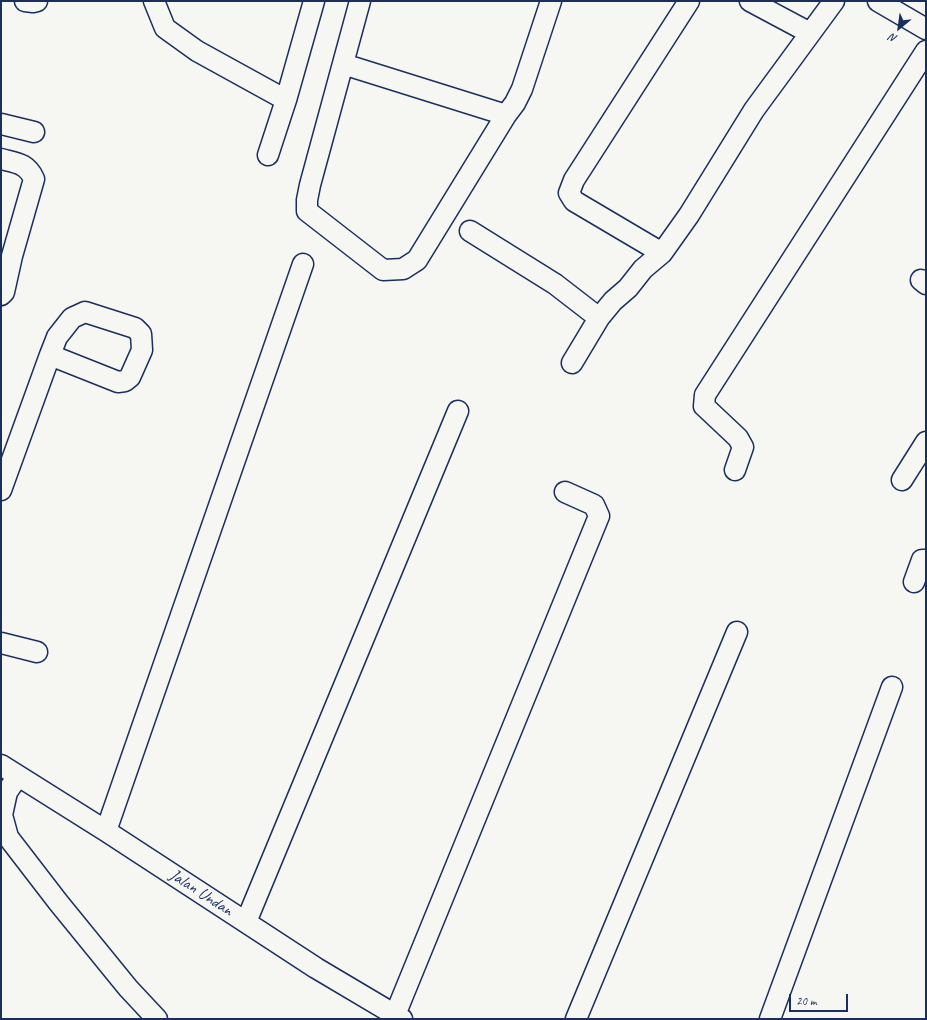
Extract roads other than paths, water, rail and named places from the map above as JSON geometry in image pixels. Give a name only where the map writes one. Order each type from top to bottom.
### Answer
[{"type":"street","points":[[25,1],[36,1]]},
{"type":"street","points":[[154,1],[165,28],[197,51],[286,100]]},
{"type":"street","points":[[268,155],[286,100],[314,1]]},
{"type":"street","points":[[360,1],[310,185],[307,200],[307,211],[383,270],[403,269],[418,260],[506,115],[515,103],[522,89],[551,1]]},
{"type":"street","points":[[662,253],[574,201],[569,193],[574,180],[689,1]]},
{"type":"street","points":[[750,1],[810,33]]},
{"type":"street","points":[[572,363],[598,318],[613,301],[628,288],[643,269],[662,253],[689,215],[754,110],[834,1]]},
{"type":"street","points":[[878,1],[926,29]]},
{"type":"street","points":[[735,470],[743,448],[738,438],[704,406],[705,395],[926,52]]},
{"type":"street","points":[[343,64],[506,115]]},
{"type":"street","points":[[1,124],[34,132]]},
{"type":"street","points":[[1,159],[23,165],[31,170],[34,179],[7,255],[4,292],[1,295]]},
{"type":"street","points":[[470,230],[555,284],[598,318]]},
{"type":"street","points":[[106,831],[304,264]]},
{"type":"street","points":[[1,490],[50,355]]},
{"type":"street","points":[[246,922],[458,411]]},
{"type":"street","points":[[902,480],[926,442]]},
{"type":"street","points":[[398,1017],[599,516],[594,505],[566,492]]},
{"type":"street","points":[[914,582],[922,560],[926,560]]},
{"type":"street","points":[[576,1019],[737,632]]},
{"type":"street","points":[[1,643],[37,652]]},
{"type":"street","points":[[770,1019],[892,687]]},
{"type":"street","name":"Jalan Undan","points":[[1,765],[106,831],[316,968],[398,1017]]},
{"type":"street","points":[[18,776],[7,792],[2,815],[8,837],[68,915],[128,988],[157,1019]]}]
